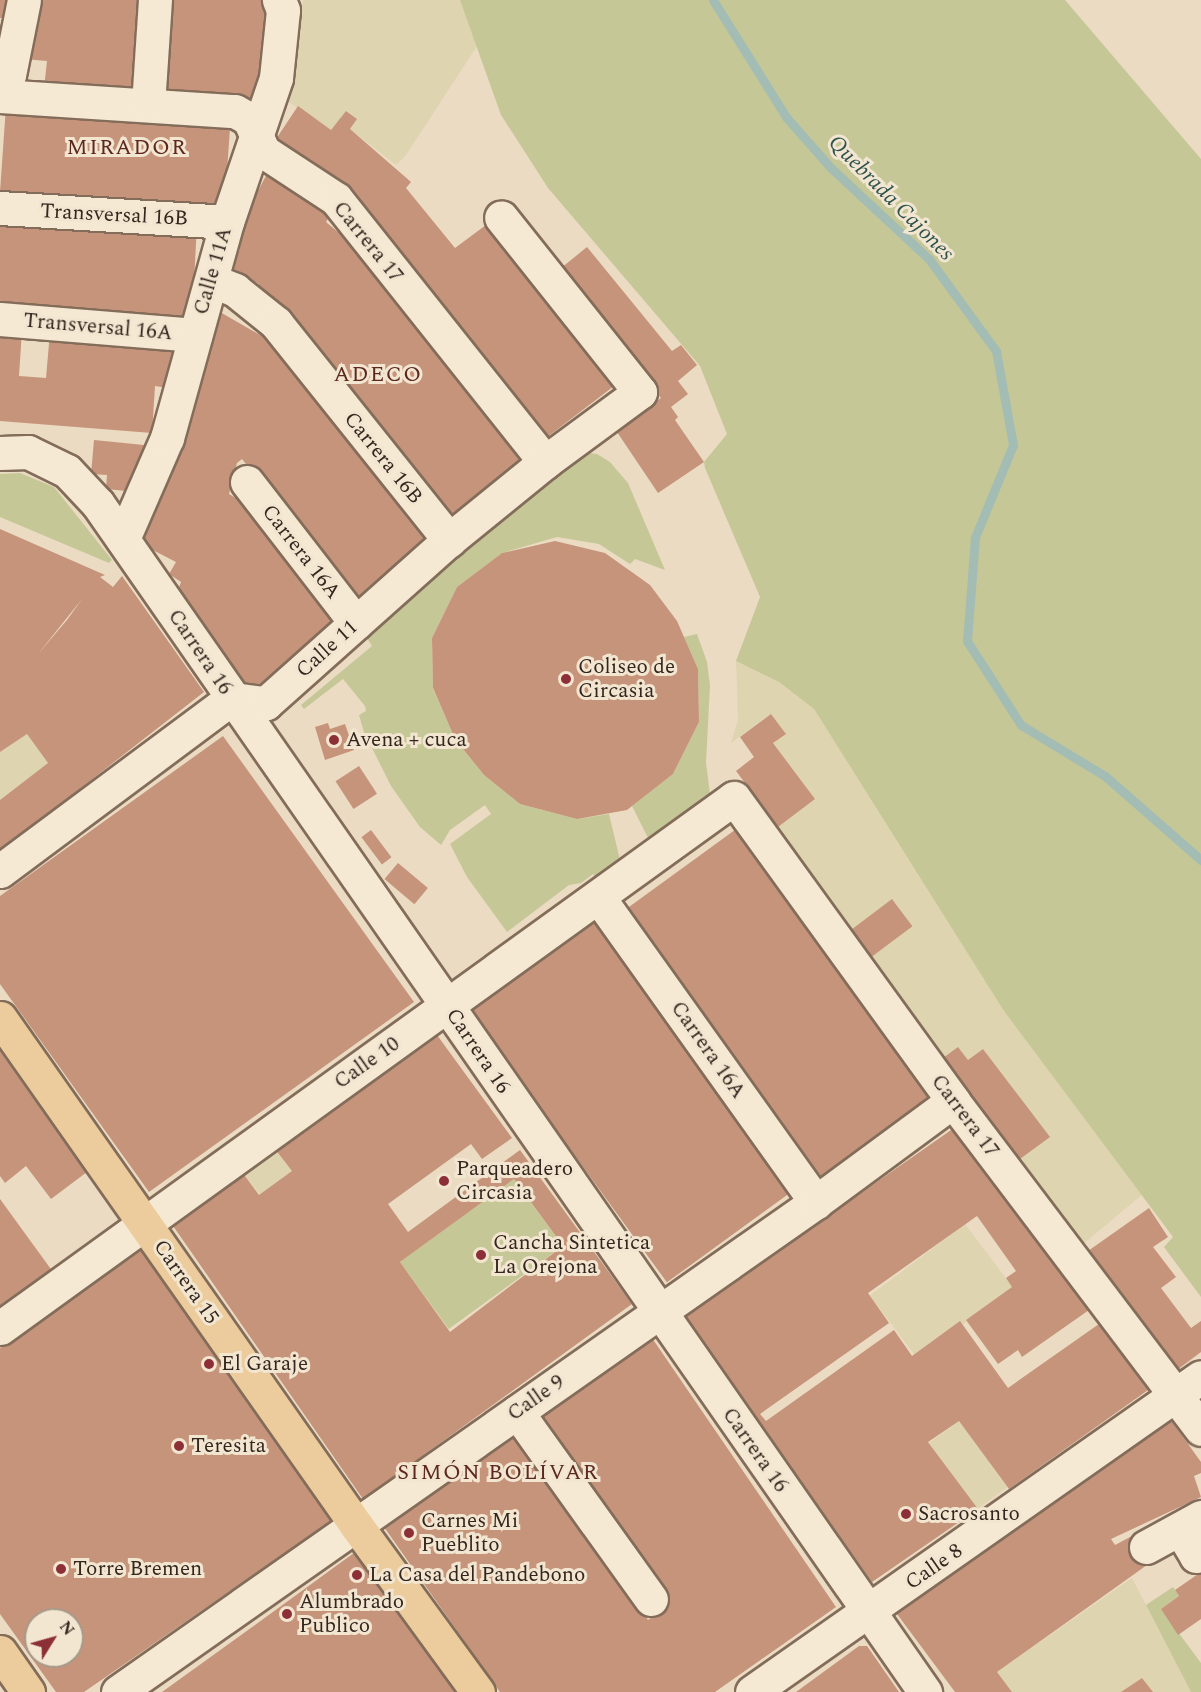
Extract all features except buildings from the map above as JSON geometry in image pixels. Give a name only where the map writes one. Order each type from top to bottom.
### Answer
[{"type":"main road","name":"Carrera 15","points":[[0,1018],[356,1525],[478,1692]]},
{"type":"main road","points":[[0,1652],[28,1692]]},
{"type":"street","points":[[0,86],[9,75],[24,0]]},
{"type":"street","points":[[148,105],[155,0]]},
{"type":"street","name":"Calle 11A","points":[[123,539],[167,438],[227,222],[276,78],[283,10],[279,0]]},
{"type":"street","name":"Carrera 17","points":[[0,96],[235,111],[249,119],[263,151],[336,199],[545,462]]},
{"type":"street","name":"Transversal 16B","points":[[0,208],[227,222]]},
{"type":"street","name":"Calle 11","points":[[231,699],[266,703],[449,540],[545,462],[640,392],[501,217]]},
{"type":"street","name":"Carrera 16B","points":[[212,281],[235,290],[276,323],[449,540]]},
{"type":"street","name":"Transversal 16A","points":[[0,319],[195,335]]},
{"type":"street","name":"Carrera 16","points":[[0,453],[28,452],[67,471],[123,539],[231,699],[447,1006],[658,1313],[926,1692]]},
{"type":"street","name":"Carrera 16A","points":[[247,482],[356,623]]},
{"type":"street","points":[[0,871],[231,699]]},
{"type":"street","name":"Carrera 17","points":[[734,798],[953,1101],[1189,1386],[1201,1429]]},
{"type":"street","name":"Calle 10","points":[[0,1328],[144,1222],[599,898],[734,798]]},
{"type":"street","name":"Carrera 16A","points":[[599,898],[816,1202]]},
{"type":"street","name":"Calle 9","points":[[118,1692],[816,1202],[953,1101]]},
{"type":"street","name":"Calle 8","points":[[752,1692],[1189,1386]]},
{"type":"street","points":[[517,1412],[651,1599]]},
{"type":"street","points":[[1146,1546],[1190,1523],[1196,1556],[1201,1553]]},
{"type":"shaded area","points":[[303,0],[460,0],[477,46],[406,155],[396,165],[350,129],[357,119],[347,111],[331,130],[284,99]]},
{"type":"shaded area","points":[[736,661],[779,682],[814,709],[1004,1010],[1143,1194],[1083,1244],[1020,1159],[1049,1137],[983,1049],[968,1060],[958,1047],[938,1063],[864,962],[912,926],[893,900],[844,936],[770,833],[815,799],[773,743],[785,733],[771,714],[731,743],[738,720]]},
{"type":"shaded area","points":[[27,734],[48,763],[0,800],[0,752]]},
{"type":"shaded area","points":[[275,1149],[292,1171],[261,1196],[243,1174]]},
{"type":"shaded area","points":[[965,1224],[1013,1287],[918,1359],[870,1296]]},
{"type":"shaded area","points":[[959,1421],[1007,1487],[977,1509],[929,1443]]},
{"type":"shaded area","points":[[1132,1578],[1191,1692],[1153,1692],[1142,1678],[1121,1692],[1012,1692],[997,1672]]},
{"type":"green space","points":[[460,0],[1065,0],[1201,159],[1201,1297],[1164,1247],[1173,1237],[1004,1011],[814,709],[779,682],[736,661],[760,597],[705,468],[704,462],[727,434],[700,366],[548,188],[501,115]]},
{"type":"green space","points":[[582,452],[597,454],[610,462],[628,483],[665,570],[635,559],[630,564],[599,544],[557,537],[502,553],[457,587],[432,638],[433,689],[455,739],[484,775],[520,804],[577,819],[609,814],[620,860],[596,880],[593,874],[581,883],[569,885],[507,932],[467,877],[450,844],[491,814],[485,805],[450,830],[441,845],[420,827],[391,786],[364,732],[359,715],[366,711],[365,706],[343,679],[304,709],[301,705],[372,646],[367,638],[285,703],[364,629]]},
{"type":"green space","points":[[20,473],[54,487],[112,560],[109,563],[0,517],[0,474]]},
{"type":"green space","points":[[697,634],[707,662],[710,685],[706,763],[710,794],[649,840],[632,806],[673,774],[699,722],[698,669],[684,637]]},
{"type":"green space","name":"Cancha Sintetica La Orejona","points":[[514,1179],[563,1246],[449,1329],[400,1262]]},
{"type":"green space","points":[[1173,1587],[1179,1596],[1161,1609],[1201,1663],[1201,1692],[1191,1692],[1146,1605]]},
{"type":"waterway","name":"Quebrada Cajones","points":[[713,0],[786,117],[831,168],[929,259],[996,351],[1013,445],[975,537],[967,641],[1021,725],[1105,776],[1201,860]]},
{"type":"place","name":"Coliseo de Circasia","points":[[566,679]]},
{"type":"place","name":"Avena + cuca","points":[[334,740]]},
{"type":"place","name":"Parqueadero Circasia","points":[[444,1181]]},
{"type":"place","name":"Cancha Sintetica La Orejona","points":[[481,1255]]},
{"type":"place","name":"El Garaje","points":[[209,1364]]},
{"type":"place","name":"Teresita","points":[[179,1446]]},
{"type":"place","name":"Sacrosanto","points":[[906,1514]]},
{"type":"place","name":"Carnes Mi Pueblito","points":[[409,1533]]},
{"type":"place","name":"Torre Bremen","points":[[61,1569]]},
{"type":"place","name":"La Casa del Pandebono","points":[[357,1575]]},
{"type":"place","name":"Alumbrado Publico","points":[[287,1614]]},
{"type":"district","name":"MIRADOR","points":[[127,148]]},
{"type":"district","name":"ADECO","points":[[378,375]]},
{"type":"district","name":"SIMÓN BOLÍVAR","points":[[498,1473]]}]
